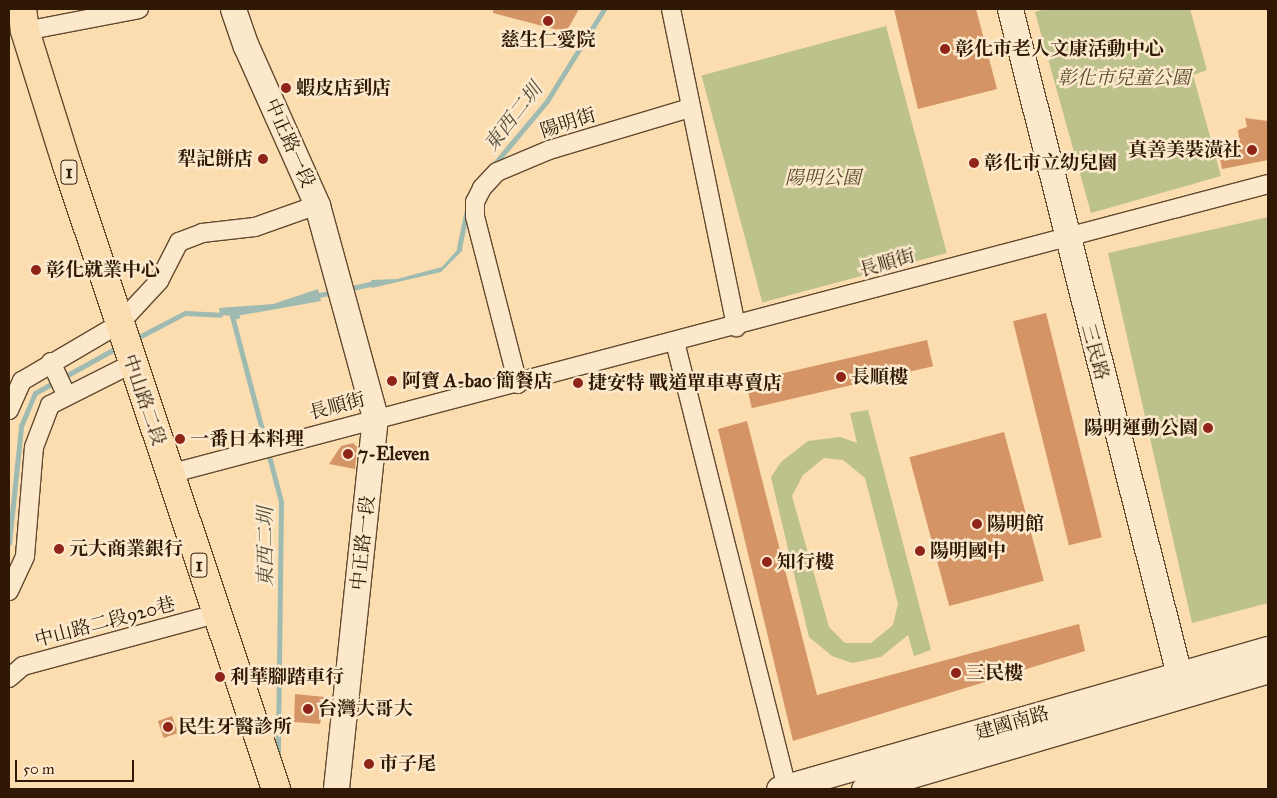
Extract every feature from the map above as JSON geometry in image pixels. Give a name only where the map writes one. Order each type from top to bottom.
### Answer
[{"type":"main road","name":"中山路二段","points":[[23,20],[125,344],[274,782]]},
{"type":"street","points":[[23,20],[139,9]]},
{"type":"street","name":"中正路一段","points":[[234,9],[246,46],[317,205],[342,290],[375,418],[336,789]]},
{"type":"street","points":[[671,9],[736,327]]},
{"type":"street","name":"三民路","points":[[1010,9],[1065,235],[1182,685]]},
{"type":"street","name":"陽明街","points":[[518,384],[475,202],[498,172],[549,150],[690,108]]},
{"type":"street","name":"長順街","points":[[169,474],[375,418],[518,384],[736,327],[1065,235],[1268,184]]},
{"type":"street","points":[[9,590],[25,556],[40,424],[50,405],[66,394],[125,344],[179,242],[202,233],[255,227],[317,205]]},
{"type":"street","points":[[675,342],[783,788]]},
{"type":"street","points":[[9,410],[22,381],[51,362],[125,344]]},
{"type":"street","points":[[51,362],[66,394]]},
{"type":"street","name":"中山路二段920巷","points":[[9,678],[22,666],[216,614]]},
{"type":"street","name":"建國南路","points":[[783,788],[1254,667],[1268,649]]},
{"type":"street","name":"建國南路","points":[[864,789],[1182,685]]},
{"type":"green space","name":"彰化市兒童公園","points":[[1046,9],[1190,9],[1207,70],[1193,75],[1221,176],[1091,213],[1035,12]]},
{"type":"green space","name":"陽明公園","points":[[886,26],[947,253],[762,302],[702,75]]},
{"type":"green space","name":"陽明運動公園","points":[[1268,217],[1268,603],[1192,623],[1108,253]]},
{"type":"green space","points":[[868,410],[931,650],[914,656],[908,635],[881,657],[852,663],[832,656],[809,637],[771,477],[781,462],[808,441],[840,437],[857,443],[850,413]],"holes":[[[824,458],[843,460],[865,478],[898,604],[893,625],[871,643],[845,643],[829,627],[792,496],[803,475]]]},
{"type":"water","points":[[459,248],[463,250],[441,272],[372,288],[371,280],[397,279],[442,267]]},
{"type":"water","points":[[318,289],[321,301],[237,316],[220,315],[219,308],[273,304]]},
{"type":"building","name":"慈生仁愛院","points":[[493,9],[579,9],[566,32],[493,13]]},
{"type":"building","name":"彰化市老人文康活動中心","points":[[894,9],[976,9],[997,89],[918,109]]},
{"type":"building","points":[[1245,118],[1268,121],[1268,160],[1222,169],[1218,148],[1239,139],[1238,130],[1247,127]]},
{"type":"building","points":[[1046,313],[1102,537],[1069,545],[1013,321]]},
{"type":"building","name":"長順樓","points":[[927,340],[933,366],[752,408],[746,382]]},
{"type":"building","points":[[747,421],[817,695],[1079,624],[1085,651],[793,741],[718,429]]},
{"type":"building","name":"陽明館","points":[[1004,432],[1044,581],[949,606],[909,457]]},
{"type":"building","name":"7-Eleven","points":[[353,443],[357,447],[355,469],[329,464],[341,446]]},
{"type":"building","name":"台灣大哥大","points":[[295,694],[325,697],[320,724],[294,722]]},
{"type":"building","name":"民生牙醫診所","points":[[172,716],[178,733],[164,738],[158,721]]},
{"type":"waterway","name":"東西二圳","points":[[491,168],[547,101],[604,9]]},
{"type":"waterway","name":"東西二圳","points":[[459,248],[469,200]]},
{"type":"waterway","points":[[347,289],[371,284]]},
{"type":"waterway","points":[[319,295],[334,292]]},
{"type":"waterway","points":[[135,339],[185,313],[220,315]]},
{"type":"waterway","name":"東西二圳","points":[[237,316],[232,316],[281,501],[278,759]]},
{"type":"waterway","points":[[9,543],[21,426],[35,393],[118,347]]},
{"type":"place","name":"慈生仁愛院","points":[[548,21]]},
{"type":"place","name":"彰化市老人文康活動中心","points":[[945,49]]},
{"type":"place","name":"蝦皮店到店","points":[[286,88]]},
{"type":"place","name":"真善美裝潢社","points":[[1252,150]]},
{"type":"place","name":"犁記餅店","points":[[263,159]]},
{"type":"place","name":"彰化市立幼兒園","points":[[974,163]]},
{"type":"place","name":"彰化就業中心","points":[[36,270]]},
{"type":"place","name":"長順樓","points":[[841,377]]},
{"type":"place","name":"阿寶 A-bao 簡餐店","points":[[392,381]]},
{"type":"place","name":"捷安特 戰道單車專賣店","points":[[578,383]]},
{"type":"place","name":"陽明運動公園","points":[[1208,428]]},
{"type":"place","name":"一番日本料理","points":[[180,439]]},
{"type":"place","name":"7-Eleven","points":[[348,454]]},
{"type":"place","name":"陽明館","points":[[977,524]]},
{"type":"place","name":"元大商業銀行","points":[[59,549]]},
{"type":"place","name":"陽明國中","points":[[920,551]]},
{"type":"place","name":"知行樓","points":[[767,562]]},
{"type":"place","name":"三民樓","points":[[956,673]]},
{"type":"place","name":"利華腳踏車行","points":[[220,677]]},
{"type":"place","name":"台灣大哥大","points":[[308,709]]},
{"type":"place","name":"民生牙醫診所","points":[[168,727]]},
{"type":"place","name":"市子尾","points":[[369,764]]}]
